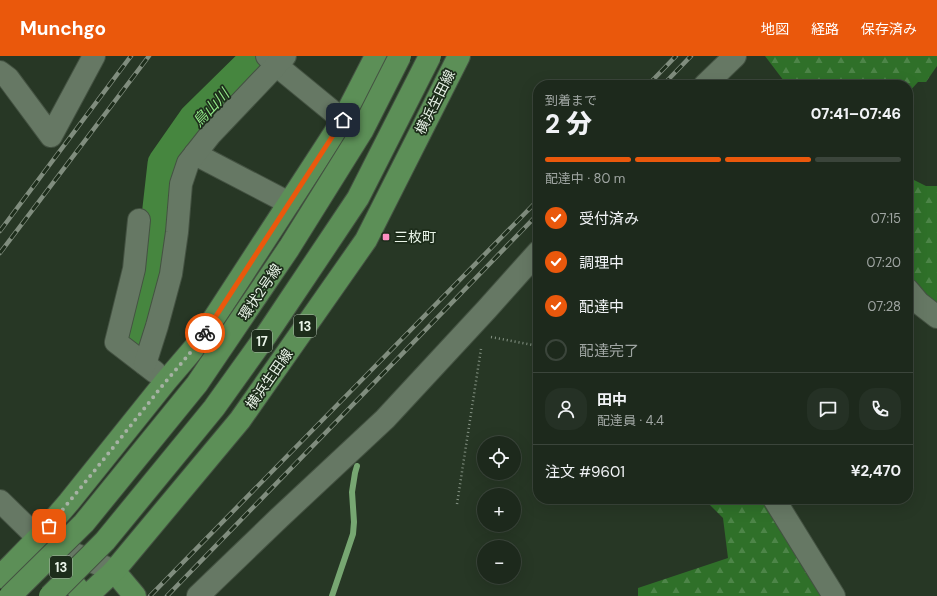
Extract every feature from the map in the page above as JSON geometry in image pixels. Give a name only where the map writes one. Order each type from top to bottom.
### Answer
[{"type":"main road","points":[[0,577],[38,538],[69,502],[166,380],[196,346],[343,120],[376,56]]},
{"type":"main road","name":"環状2号線","points":[[10,596],[84,522],[197,384],[290,248],[362,131],[400,56]]},
{"type":"main road","name":"環状2号線","points":[[50,596],[106,541],[214,408],[267,334],[358,198],[430,56]]},
{"type":"main road","name":"横浜生田線","points":[[87,596],[114,571],[240,420],[366,240],[459,56]]},
{"type":"main road","name":"13","points":[[38,538],[83,596]]},
{"type":"main road","points":[[114,571],[135,596]]},
{"type":"street","points":[[0,72],[8,78],[51,136],[94,56]]},
{"type":"street","points":[[710,80],[735,56]]},
{"type":"street","points":[[144,364],[157,326],[171,274],[177,232],[180,184],[188,163],[210,135],[276,59],[343,120]]},
{"type":"street","points":[[195,154],[289,203]]},
{"type":"street","points":[[139,220],[134,268],[116,342],[166,380]]},
{"type":"street","points":[[198,596],[385,419],[533,258]]},
{"type":"street","points":[[913,295],[937,317]]},
{"type":"street","points":[[0,501],[38,538],[114,571]]},
{"type":"street","points":[[777,504],[834,596]]},
{"type":"path","points":[[490,336],[533,345]]},
{"type":"path","points":[[457,504],[482,343]]},
{"type":"green space","points":[[765,56],[937,56],[937,66],[926,82],[918,82],[913,88],[913,80],[783,80]]},
{"type":"green space","points":[[913,180],[926,186],[937,186],[937,305],[926,297],[913,283]]},
{"type":"green space","points":[[709,504],[769,504],[824,596],[638,596],[638,588],[728,558],[723,518]]},
{"type":"waterway","name":"鳥山川","points":[[135,339],[155,261],[166,164],[196,121],[262,56]]},
{"type":"waterway","points":[[332,596],[353,534],[354,522],[352,492],[357,466]]},
{"type":"railway","points":[[0,231],[131,56]]},
{"type":"railway","points":[[0,253],[149,56]]},
{"type":"railway","points":[[653,80],[676,56]]},
{"type":"railway","points":[[668,80],[691,56]]},
{"type":"railway","points":[[150,596],[533,205]]},
{"type":"railway","points":[[167,596],[533,219]]},
{"type":"way so far","points":[[49,526],[205,333]]},
{"type":"place","name":"三枚町","points":[[386,237]]},
{"type":"route","points":[[205,333],[343,120]]}]
